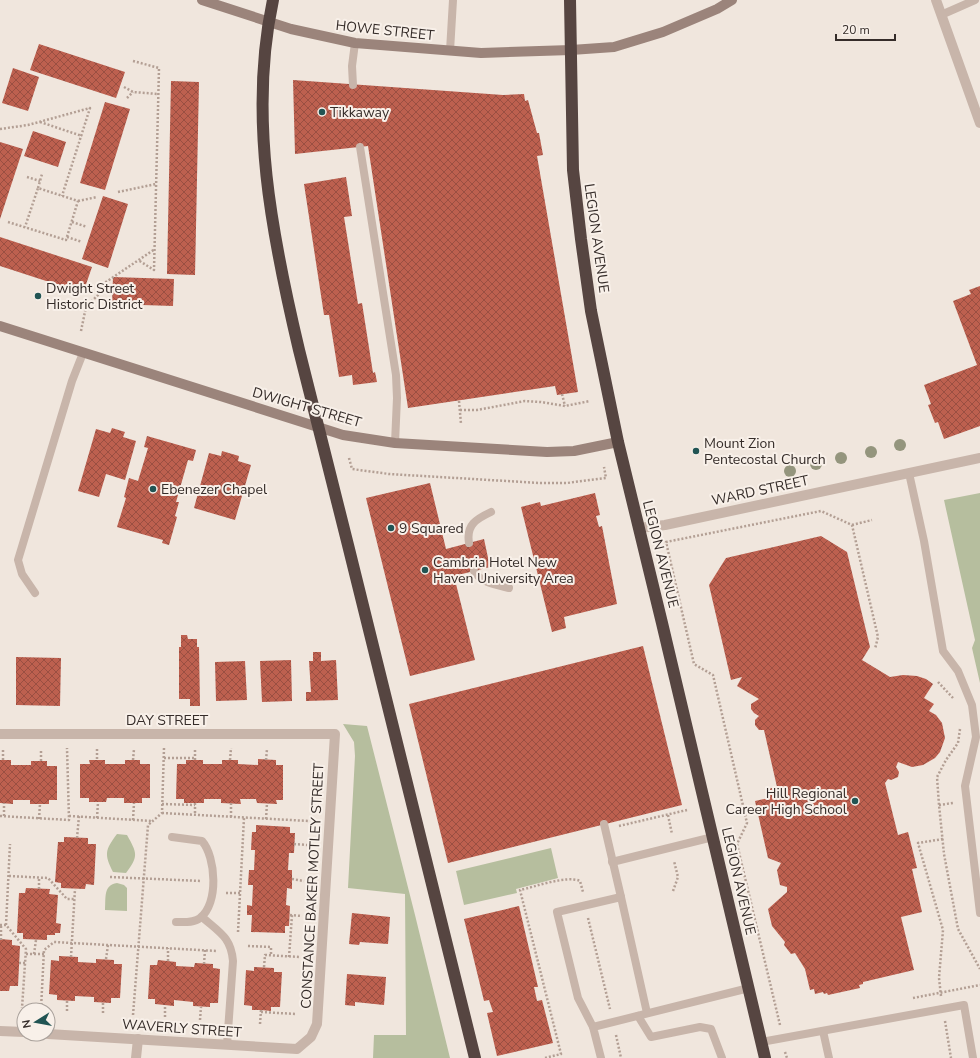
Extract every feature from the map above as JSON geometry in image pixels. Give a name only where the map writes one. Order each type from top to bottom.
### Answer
[{"type":"highway","points":[[273,0],[268,22],[263,77],[263,124],[268,189],[274,233],[283,280],[475,1058]]},
{"type":"highway","name":"LEGION AVENUE","points":[[570,0],[572,170],[591,311],[618,442],[765,1058]]},
{"type":"main road","name":"HOWE STREET","points":[[202,0],[308,34],[355,43],[481,53],[614,47],[663,32],[717,9],[732,0]]},
{"type":"main road","name":"DWIGHT STREET","points":[[0,326],[344,435],[395,443],[499,450],[562,452],[618,442]]},
{"type":"street","points":[[936,0],[980,124]]},
{"type":"street","name":"WARD STREET","points":[[639,528],[665,525],[980,458]]},
{"type":"street","name":"DAY STREET","points":[[0,734],[335,734]]},
{"type":"street","name":"CONSTANCE BAKER MOTLEY STREET","points":[[311,1037],[317,1024],[335,734]]},
{"type":"street","points":[[0,1031],[16,1032]]},
{"type":"street","name":"WAVERLY STREET","points":[[56,1034],[297,1049],[311,1037]]},
{"type":"street","points":[[136,1058],[138,1039]]},
{"type":"lane","points":[[450,51],[453,0]]},
{"type":"lane","points":[[941,15],[975,0]]},
{"type":"lane","points":[[352,84],[352,66],[355,43]]},
{"type":"lane","points":[[360,147],[396,375],[397,398],[395,443]]},
{"type":"lane","points":[[36,593],[22,574],[18,560],[70,388],[83,353]]},
{"type":"lane","points":[[909,473],[924,542],[943,651],[958,671],[972,705],[976,737],[965,786],[980,913]]},
{"type":"lane","points":[[469,543],[468,533],[470,527],[476,521],[491,512]]},
{"type":"lane","points":[[474,571],[476,575],[484,580],[509,588]]},
{"type":"lane","points":[[604,827],[647,1013]]},
{"type":"lane","points":[[612,862],[713,836]]},
{"type":"lane","points":[[172,837],[202,841],[207,846],[212,861],[213,882],[211,899],[207,910],[202,917],[189,922],[176,922]]},
{"type":"lane","points":[[601,1058],[593,1027],[578,998],[557,912],[621,897]]},
{"type":"lane","points":[[202,917],[228,940],[232,949],[227,1045]]},
{"type":"lane","points":[[593,1027],[749,988]]},
{"type":"lane","points":[[762,1042],[964,1005],[973,1058]]},
{"type":"lane","points":[[638,1016],[651,1037],[700,1027],[711,1029],[722,1058]]},
{"type":"lane","points":[[823,1031],[829,1058]]},
{"type":"path","points":[[133,62],[159,68],[154,270],[138,260]]},
{"type":"path","points":[[124,87],[133,92],[158,94]]},
{"type":"path","points":[[127,98],[133,92]]},
{"type":"path","points":[[0,129],[28,125],[90,108],[62,196]]},
{"type":"path","points":[[40,122],[82,136]]},
{"type":"path","points":[[25,227],[42,174]]},
{"type":"path","points":[[26,177],[40,181]]},
{"type":"path","points":[[118,192],[156,184]]},
{"type":"path","points":[[38,188],[78,201],[97,197]]},
{"type":"path","points":[[8,222],[66,240],[78,201]]},
{"type":"path","points":[[72,222],[87,227]]},
{"type":"path","points":[[67,237],[82,242]]},
{"type":"path","points":[[81,331],[86,307],[103,290],[100,286],[155,249]]},
{"type":"path","points":[[562,394],[565,406]]},
{"type":"path","points":[[459,401],[461,424]]},
{"type":"path","points":[[460,410],[477,410],[525,402],[541,402],[565,406],[590,402]]},
{"type":"path","points":[[349,458],[352,470],[389,474],[540,483],[566,483],[606,478],[604,467]]},
{"type":"path","points":[[787,1058],[737,844],[747,822],[713,675],[694,664],[666,542],[821,511],[852,525],[872,520]]},
{"type":"path","points":[[852,525],[878,637],[875,649]]},
{"type":"path","points":[[938,682],[955,700]]},
{"type":"path","points":[[960,723],[958,743],[946,760],[937,777],[944,854],[958,929],[980,969]]},
{"type":"path","points":[[3,748],[3,760]]},
{"type":"path","points":[[41,748],[41,760]]},
{"type":"path","points":[[4,803],[2,816],[69,820],[67,748]]},
{"type":"path","points":[[97,748],[98,760]]},
{"type":"path","points":[[133,760],[134,748]]},
{"type":"path","points":[[162,813],[164,748]]},
{"type":"path","points":[[164,758],[195,759],[196,748]]},
{"type":"path","points":[[230,760],[231,748]]},
{"type":"path","points":[[266,760],[267,748]]},
{"type":"path","points":[[97,818],[98,802]]},
{"type":"path","points":[[133,820],[134,803]]},
{"type":"path","points":[[39,819],[40,804]]},
{"type":"path","points":[[162,804],[195,804],[195,815]]},
{"type":"path","points":[[230,817],[231,804]]},
{"type":"path","points":[[266,819],[267,804]]},
{"type":"path","points":[[604,827],[687,810]]},
{"type":"path","points":[[133,1015],[148,825],[162,813],[309,821]]},
{"type":"path","points":[[69,816],[152,822]]},
{"type":"path","points":[[77,838],[79,816]]},
{"type":"path","points":[[42,1002],[44,950],[54,942],[225,951],[232,949],[238,934],[244,818]]},
{"type":"path","points":[[943,838],[918,843],[943,930],[939,978],[942,1009],[951,1058]]},
{"type":"path","points":[[10,844],[6,925],[26,949],[22,1002]]},
{"type":"path","points":[[294,844],[307,845]]},
{"type":"path","points":[[9,876],[48,878],[67,899],[74,899]]},
{"type":"path","points":[[110,877],[213,882]]},
{"type":"path","points":[[39,878],[39,888]]},
{"type":"path","points":[[292,879],[304,880]]},
{"type":"path","points":[[70,957],[75,889]]},
{"type":"path","points":[[289,957],[291,915],[302,916]]},
{"type":"path","points":[[1,940],[1,925],[6,925]]},
{"type":"path","points":[[34,954],[36,940]]},
{"type":"path","points":[[106,960],[108,945]]},
{"type":"path","points":[[248,946],[271,947],[271,955]]},
{"type":"path","points":[[168,948],[168,961]]},
{"type":"path","points":[[204,964],[205,950]]},
{"type":"path","points":[[26,954],[44,954]]},
{"type":"path","points":[[264,968],[265,955],[300,957]]},
{"type":"path","points":[[19,963],[25,963]]},
{"type":"path","points":[[67,1000],[67,1011]]},
{"type":"path","points":[[103,1002],[103,1013]]},
{"type":"path","points":[[165,1005],[165,1017]]},
{"type":"path","points":[[200,1007],[200,1020]]},
{"type":"path","points":[[260,1024],[261,1011],[296,1014]]},
{"type":"green space","points":[[980,493],[980,683],[972,648],[975,640],[944,500]]},
{"type":"green space","points":[[343,724],[367,726],[450,1058],[373,1058],[374,1035],[406,1035],[405,894],[348,888],[355,756],[354,742]]},
{"type":"green space","points":[[117,834],[127,835],[135,850],[135,858],[126,873],[113,872],[108,861],[108,848]]},
{"type":"green space","points":[[551,848],[558,878],[516,889],[517,893],[464,905],[456,871]]},
{"type":"green space","points":[[117,883],[124,885],[127,888],[127,911],[105,910],[107,889],[109,886]]},
{"type":"building","points":[[39,44],[125,72],[116,98],[30,70]]},
{"type":"building","points":[[13,68],[39,77],[28,111],[2,103]]},
{"type":"building","points":[[293,80],[503,95],[524,94],[525,101],[528,100],[537,133],[539,133],[543,155],[537,156],[578,392],[557,395],[555,386],[408,408],[368,146],[295,154]]},
{"type":"building","points":[[171,81],[199,82],[195,275],[167,274]]},
{"type":"building","points":[[105,102],[130,109],[105,190],[80,183]]},
{"type":"building","points":[[33,131],[66,142],[58,167],[24,156]]},
{"type":"building","points":[[0,142],[23,149],[0,219]]},
{"type":"building","points":[[346,177],[352,216],[344,217],[358,304],[362,303],[373,373],[375,372],[377,382],[353,385],[352,375],[339,377],[329,315],[324,315],[304,184]]},
{"type":"building","points":[[103,196],[128,204],[108,268],[82,259]]},
{"type":"building","points":[[0,237],[92,267],[83,293],[0,266]]},
{"type":"building","points":[[113,277],[174,279],[173,306],[112,304]]},
{"type":"building","points":[[980,286],[980,426],[944,439],[938,422],[935,423],[928,405],[931,404],[924,385],[977,365],[953,301],[971,294],[969,290]]},
{"type":"building","points":[[112,428],[125,432],[123,437],[136,441],[125,480],[106,474],[99,497],[78,491],[96,429],[110,433]]},
{"type":"building","name":"Ebenezer Chapel","points":[[147,436],[196,450],[193,461],[188,460],[176,502],[179,502],[175,516],[177,517],[169,545],[162,543],[163,540],[117,527],[126,498],[124,497],[129,478],[138,481],[148,448],[144,447]]},
{"type":"building","points":[[222,451],[239,456],[238,461],[251,465],[235,520],[194,508],[209,453],[221,456]]},
{"type":"building","points":[[430,483],[446,549],[484,539],[490,567],[454,576],[475,660],[410,676],[366,498]]},
{"type":"building","points":[[595,493],[600,515],[596,516],[599,527],[602,526],[617,604],[564,617],[566,628],[552,632],[521,507],[540,502],[541,506]]},
{"type":"building","points":[[821,536],[847,552],[870,647],[862,660],[890,677],[903,675],[917,676],[926,679],[933,684],[924,698],[934,704],[929,711],[936,715],[942,723],[945,738],[940,752],[935,758],[923,765],[912,767],[898,762],[896,767],[899,772],[898,777],[891,780],[888,779],[885,783],[898,835],[908,832],[917,868],[912,869],[922,912],[901,917],[914,970],[863,982],[863,984],[859,985],[860,988],[828,995],[827,993],[824,994],[823,992],[815,994],[814,989],[810,990],[805,969],[795,953],[791,954],[784,945],[785,942],[772,926],[768,909],[787,892],[787,887],[780,885],[777,870],[781,863],[768,858],[755,801],[769,798],[767,789],[777,787],[764,730],[759,730],[755,725],[755,720],[759,716],[751,709],[751,704],[759,699],[737,686],[742,677],[731,680],[709,585],[726,558]]},
{"type":"building","points":[[181,635],[187,635],[188,639],[197,639],[197,647],[199,647],[200,706],[190,706],[190,699],[179,699],[179,647],[181,647]]},
{"type":"building","points":[[643,646],[682,805],[448,863],[409,704]]},
{"type":"building","points":[[313,652],[321,652],[321,661],[336,660],[338,700],[306,701],[306,692],[311,692],[309,661],[313,661]]},
{"type":"building","points":[[16,657],[61,658],[60,706],[16,705]]},
{"type":"building","points":[[291,660],[292,701],[262,702],[260,661]]},
{"type":"building","points":[[245,661],[247,700],[216,701],[215,662]]},
{"type":"building","points":[[258,759],[276,760],[276,765],[283,765],[283,800],[276,800],[277,804],[257,803],[256,799],[240,799],[241,804],[221,803],[221,799],[204,799],[204,803],[184,803],[184,799],[176,799],[177,764],[186,764],[186,760],[203,760],[203,764],[222,764],[222,760],[238,760],[238,764],[258,765]]},
{"type":"building","points":[[0,760],[11,760],[11,765],[31,765],[31,761],[47,761],[47,766],[57,766],[57,800],[49,800],[49,804],[30,804],[30,800],[13,800],[13,804],[0,803]]},
{"type":"building","points":[[89,760],[105,760],[105,764],[125,764],[125,760],[140,760],[140,764],[150,764],[150,798],[142,798],[142,803],[124,803],[124,798],[107,798],[106,802],[89,802],[89,798],[80,798],[80,764],[90,764]]},
{"type":"building","points":[[256,825],[290,827],[290,833],[295,833],[294,853],[289,853],[288,870],[292,870],[292,889],[287,888],[286,905],[290,906],[289,926],[285,926],[285,933],[251,932],[252,915],[247,915],[247,905],[252,906],[253,885],[248,885],[249,870],[254,870],[255,850],[251,850],[252,832],[256,832]]},
{"type":"building","points":[[64,837],[88,838],[88,844],[96,844],[94,885],[86,884],[85,889],[61,888],[61,883],[55,882],[58,842],[64,842]]},
{"type":"building","points":[[26,888],[50,889],[49,894],[58,895],[56,923],[61,924],[60,933],[55,933],[55,935],[47,935],[47,940],[23,939],[23,933],[17,933],[19,893],[25,893]]},
{"type":"building","points":[[519,906],[538,987],[534,987],[537,1001],[542,1000],[553,1043],[497,1056],[487,1013],[493,1012],[489,1000],[484,1001],[464,919]]},
{"type":"building","points":[[352,913],[390,917],[388,944],[360,942],[359,945],[349,944]]},
{"type":"building","points":[[0,939],[12,940],[12,945],[20,946],[18,986],[10,986],[9,991],[0,991]]},
{"type":"building","points":[[59,956],[78,957],[78,962],[96,963],[96,959],[114,960],[114,964],[122,964],[120,998],[111,998],[111,1003],[94,1002],[94,997],[75,996],[75,1001],[57,1000],[57,995],[49,994],[51,960],[59,961]]},
{"type":"building","points":[[158,960],[176,962],[176,966],[194,967],[195,963],[213,964],[213,968],[220,969],[218,1003],[210,1003],[210,1007],[193,1006],[193,1002],[174,1000],[174,1006],[155,1004],[155,999],[148,999],[150,965],[157,965]]},
{"type":"building","points":[[254,967],[274,968],[274,972],[282,972],[280,1007],[271,1007],[271,1011],[252,1010],[252,1006],[244,1005],[246,970],[254,971]]},
{"type":"building","points":[[347,974],[386,977],[384,1005],[355,1002],[355,1006],[345,1005]]},
{"type":"place","name":"Tikkaway","points":[[322,112]]},
{"type":"place","name":"Dwight Street Historic District","points":[[38,296]]},
{"type":"place","name":"Mount Zion Pentecostal Church","points":[[696,451]]},
{"type":"place","name":"Ebenezer Chapel","points":[[153,489]]},
{"type":"place","name":"9 Squared","points":[[391,528]]},
{"type":"place","name":"Cambria Hotel New Haven University Area","points":[[425,570]]},
{"type":"place","name":"Hill Regional Career High School","points":[[855,801]]}]
